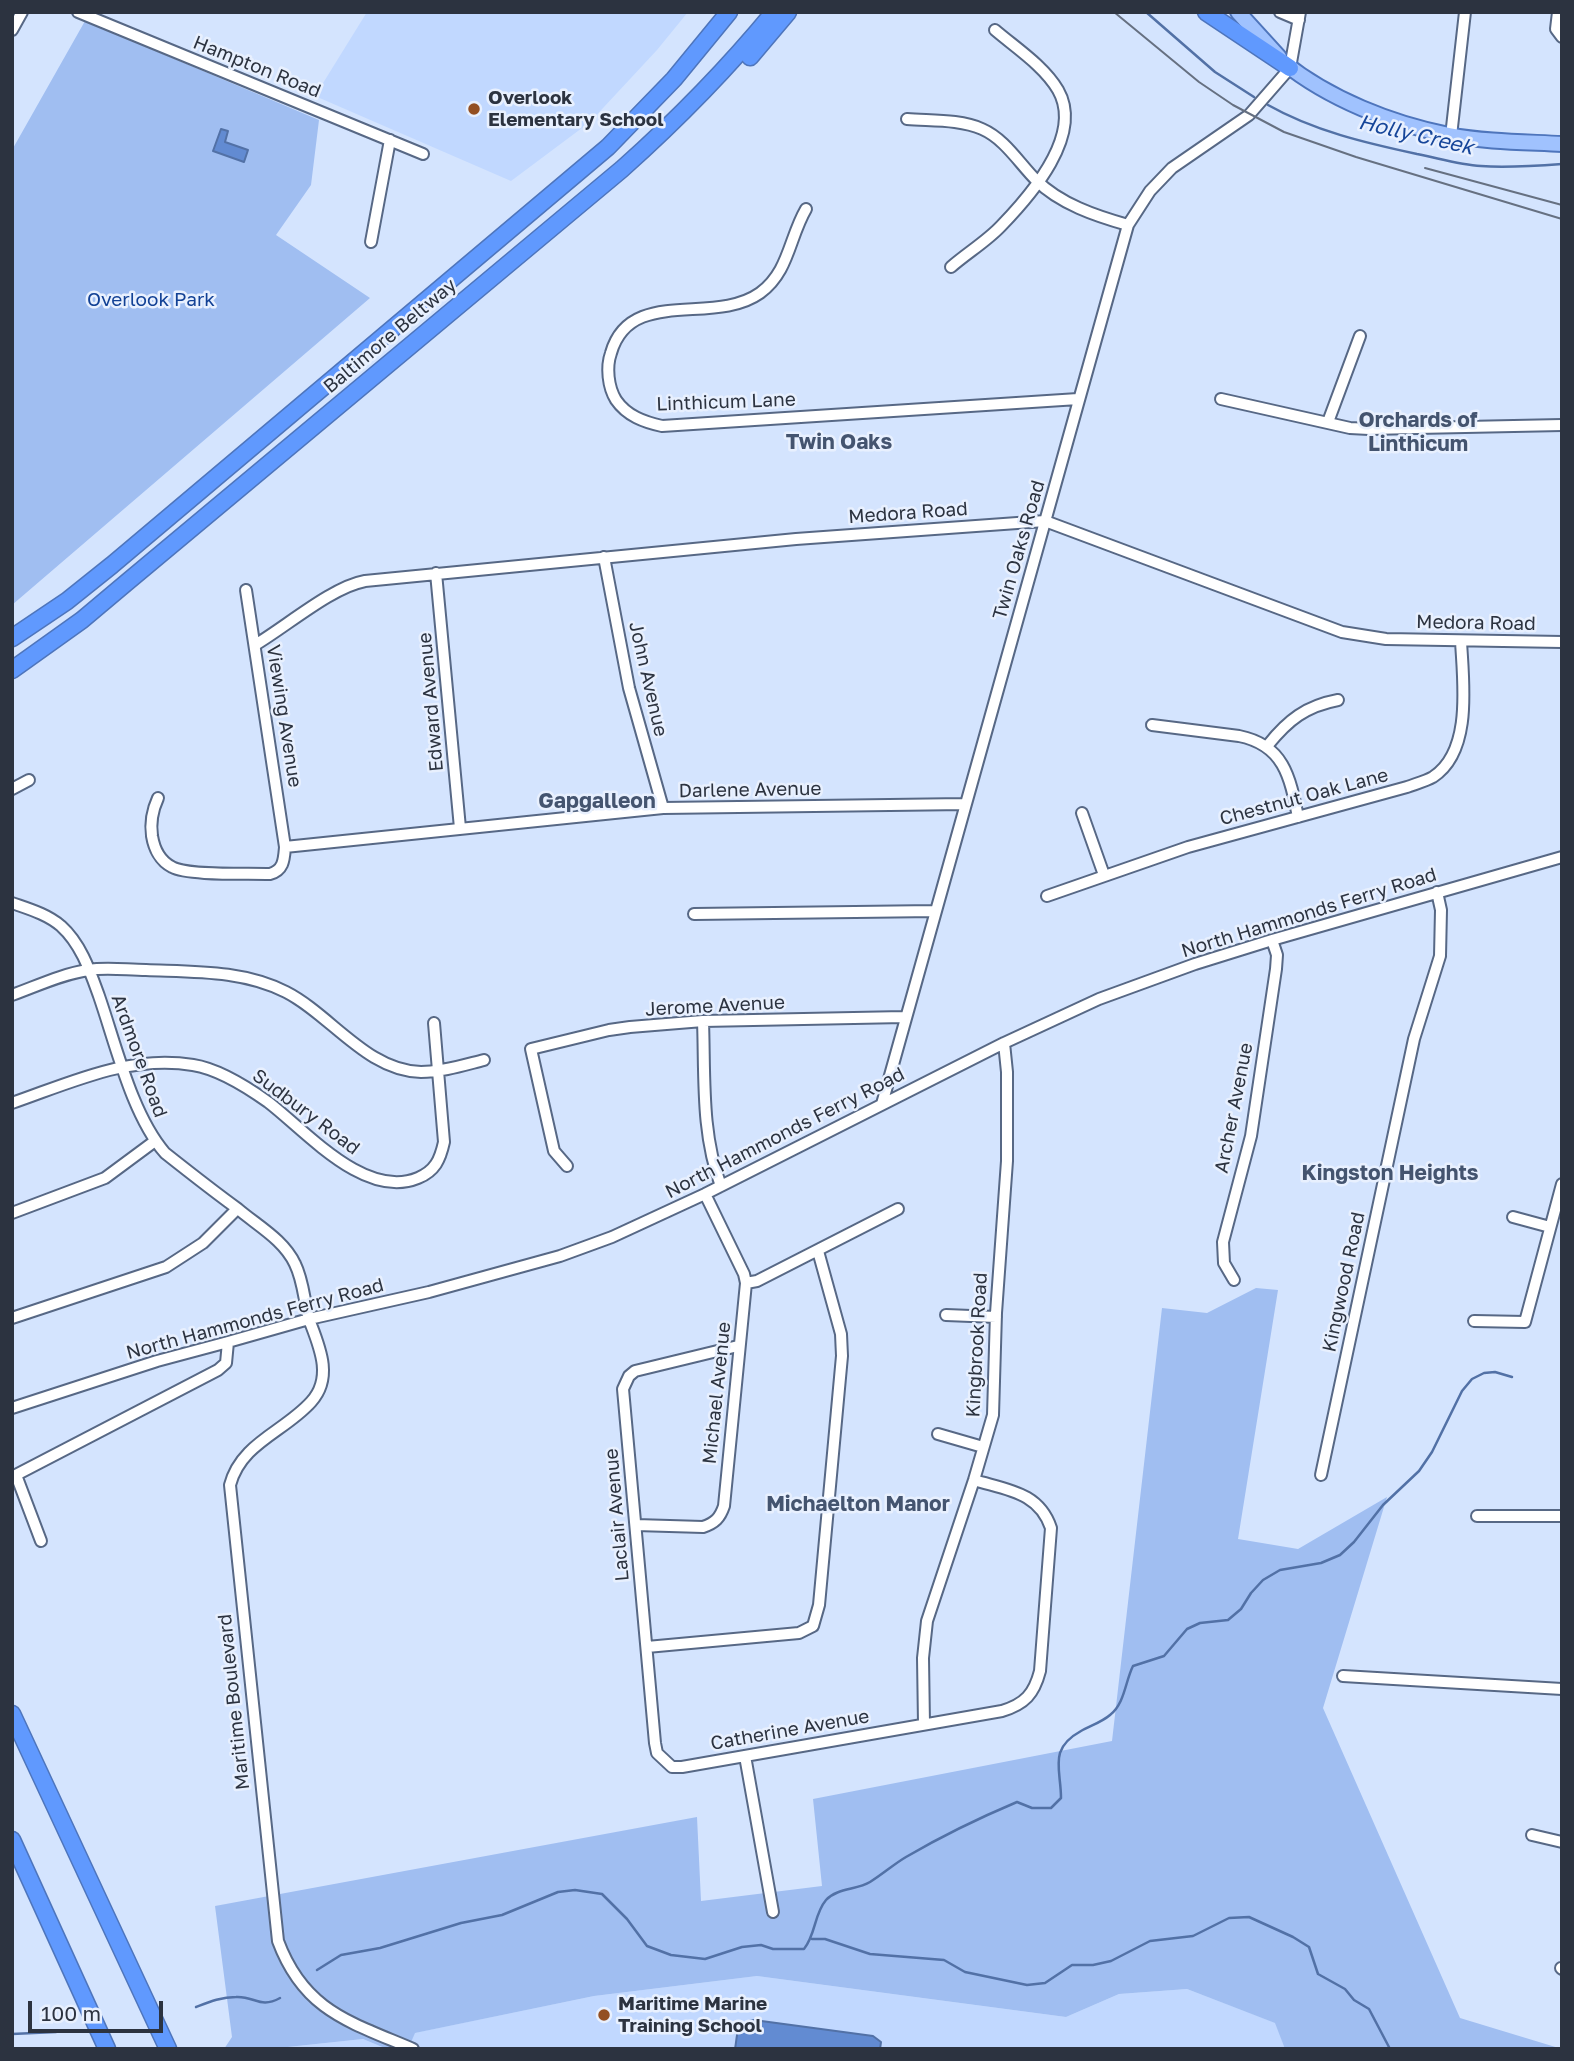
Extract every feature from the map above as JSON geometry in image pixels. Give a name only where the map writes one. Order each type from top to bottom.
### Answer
[{"type":"highway","name":"Baltimore Beltway","points":[[12,638],[67,601],[112,565],[608,147],[674,79],[729,12]]},
{"type":"highway","name":"Baltimore Beltway","points":[[12,671],[82,620],[622,169],[695,101],[774,12]]},
{"type":"highway","points":[[622,169],[662,138],[740,68],[788,12]]},
{"type":"highway","points":[[1206,12],[1290,68]]},
{"type":"highway","points":[[12,1714],[168,2049]]},
{"type":"highway","points":[[12,1840],[107,2049]]},
{"type":"main road","points":[[1219,12],[1290,68],[1358,106],[1421,129],[1451,135],[1562,144]]},
{"type":"main road","points":[[1238,12],[1290,68]]},
{"type":"street","points":[[12,30],[22,12]]},
{"type":"street","name":"Hampton Road","points":[[78,12],[423,154]]},
{"type":"street","points":[[1280,12],[1299,16],[1290,68]]},
{"type":"street","points":[[1451,135],[1465,12]]},
{"type":"street","points":[[1558,12],[1556,29],[1560,36]]},
{"type":"street","points":[[951,267],[1000,227],[1038,182],[1062,139],[1066,115],[1064,103],[1051,80],[995,30]]},
{"type":"street","name":"Twin Oaks Road","points":[[882,1104],[904,1017],[1128,225],[1150,191],[1171,168],[1249,115],[1290,68]]},
{"type":"street","points":[[907,119],[941,121],[981,128],[995,136],[1052,194],[1098,217],[1128,225]]},
{"type":"street","points":[[371,242],[390,140]]},
{"type":"street","name":"Linthicum Lane","points":[[806,209],[799,221],[782,270],[762,292],[739,304],[724,308],[651,313],[629,324],[619,335],[609,359],[608,373],[616,400],[624,408],[643,422],[662,426],[1078,398]]},
{"type":"street","points":[[1328,422],[1360,336]]},
{"type":"street","points":[[1221,399],[1368,429],[1562,425]]},
{"type":"street","name":"Medora Road","points":[[256,645],[330,595],[355,583],[796,539],[1045,521],[1342,632],[1386,639],[1562,642]]},
{"type":"street","name":"John Avenue","points":[[604,558],[629,688],[663,808]]},
{"type":"street","name":"Edward Avenue","points":[[436,573],[460,828]]},
{"type":"street","name":"Viewing Avenue","points":[[246,590],[285,847]]},
{"type":"street","name":"Chestnut Oak Lane","points":[[1047,896],[1188,847],[1407,787],[1434,776],[1445,764],[1460,735],[1463,718],[1461,640]]},
{"type":"street","points":[[1268,746],[1282,727],[1308,708],[1338,700]]},
{"type":"street","points":[[1152,726],[1254,738],[1268,746],[1280,761],[1292,787],[1298,817]]},
{"type":"street","points":[[12,789],[30,780]]},
{"type":"street","points":[[158,798],[151,816],[153,841],[163,860],[173,868],[184,871],[270,874],[280,869],[285,847]]},
{"type":"street","name":"Darlene Avenue","points":[[285,847],[663,808],[965,804]]},
{"type":"street","points":[[1082,813],[1104,875]]},
{"type":"street","name":"North Hammonds Ferry Road","points":[[12,1408],[144,1366],[309,1319],[429,1292],[560,1256],[644,1223],[705,1194],[1004,1043],[1099,999],[1195,964],[1272,940],[1562,857]]},
{"type":"street","name":"Kingwood Road","points":[[1321,1475],[1414,1039],[1440,956],[1441,909],[1437,892]]},
{"type":"street","name":"Ardmore Road","points":[[12,903],[59,924],[74,939],[90,969],[135,1101],[155,1141],[165,1153],[277,1239],[296,1265],[309,1319]]},
{"type":"street","points":[[694,914],[935,911]]},
{"type":"street","name":"Archer Avenue","points":[[1234,1280],[1224,1263],[1223,1242],[1251,1136],[1276,969],[1277,955],[1272,940]]},
{"type":"street","points":[[12,995],[90,969],[240,976],[262,982],[306,1003],[380,1061],[408,1071],[438,1071],[484,1060]]},
{"type":"street","name":"Jerome Avenue","points":[[567,1166],[555,1152],[531,1049],[609,1030],[703,1021],[904,1017]]},
{"type":"street","points":[[703,1021],[707,1127],[714,1168],[721,1186]]},
{"type":"street","name":"Sudbury Road","points":[[12,1103],[123,1066],[165,1063],[194,1065],[224,1075],[267,1101],[354,1170],[384,1182],[410,1181],[435,1168],[444,1142],[434,1023]]},
{"type":"street","name":"Kingbrook Road","points":[[924,1724],[923,1658],[927,1621],[993,1415],[996,1317],[1007,1161],[1007,1072],[1004,1043]]},
{"type":"street","points":[[12,1213],[105,1178],[155,1141]]},
{"type":"street","points":[[1474,1321],[1525,1322],[1562,1184]]},
{"type":"street","name":"Michael Avenue","points":[[636,1525],[703,1527],[713,1524],[724,1506],[746,1283],[705,1194]]},
{"type":"street","points":[[12,1318],[166,1266],[203,1243],[237,1209]]},
{"type":"street","points":[[746,1283],[757,1281],[898,1209]]},
{"type":"street","points":[[1513,1217],[1550,1227]]},
{"type":"street","points":[[647,1647],[799,1633],[813,1626],[819,1605],[842,1356],[841,1334],[818,1251]]},
{"type":"street","points":[[947,1314],[996,1317]]},
{"type":"street","name":"Maritime Boulevard","points":[[309,1319],[320,1345],[323,1364],[319,1391],[305,1407],[241,1460],[233,1471],[230,1485],[278,1941],[298,1982],[313,1998],[346,2020],[413,2049]]},
{"type":"street","points":[[41,1541],[14,1476],[218,1370],[226,1363],[228,1342]]},
{"type":"street","name":"Laclair Avenue","points":[[664,1762],[657,1753],[655,1743],[623,1389],[625,1382],[635,1371],[738,1346]]},
{"type":"street","points":[[938,1434],[983,1447]]},
{"type":"street","name":"Catherine Avenue","points":[[664,1762],[672,1767],[682,1767],[745,1756],[1017,1707],[1028,1698],[1036,1686],[1040,1671],[1051,1528],[1042,1509],[1030,1498],[974,1480]]},
{"type":"street","points":[[1477,1516],[1562,1516]]},
{"type":"street","points":[[1343,1676],[1562,1689]]},
{"type":"street","points":[[745,1756],[773,1912]]},
{"type":"street","points":[[1532,1835],[1562,1842]]},
{"type":"shaded area","name":"Overlook Elementary School","points":[[367,12],[688,12],[657,50],[590,122],[511,181],[315,96]]},
{"type":"shaded area","points":[[221,129],[228,131],[225,142],[248,150],[244,162],[213,151]]},
{"type":"shaded area","points":[[757,1976],[1066,2017],[1119,1994],[1187,1989],[1276,2023],[1285,2049],[408,2049],[414,2033],[594,1996]]},
{"type":"shaded area","points":[[754,2020],[873,2036],[881,2042],[880,2049],[735,2049],[740,2026]]},
{"type":"shaded area","points":[[363,2039],[387,2049],[269,2049]]},
{"type":"green space","name":"Overlook Park","points":[[85,21],[319,120],[311,185],[276,235],[370,298],[12,605],[12,150]]},
{"type":"green space","points":[[1256,1288],[1278,1290],[1238,1539],[1298,1549],[1387,1497],[1323,1708],[1460,2018],[1562,2049],[1285,2049],[1275,2023],[1187,1989],[1119,1994],[1066,2017],[757,1976],[594,1996],[415,2033],[408,2049],[387,2049],[363,2039],[269,2049],[224,2049],[232,2037],[215,1906],[697,1817],[701,1901],[822,1886],[813,1799],[1112,1741],[1162,1308],[1207,1313]]},
{"type":"waterway","name":"Holly Creek","points":[[1146,12],[1215,72],[1254,97]]},
{"type":"waterway","name":"Holly Creek","points":[[1268,105],[1341,135],[1457,163],[1501,167],[1562,164]]},
{"type":"waterway","points":[[317,1970],[341,1955],[380,1948],[461,1923],[502,1915],[558,1892],[575,1890],[602,1894],[627,1919],[647,1946],[671,1955],[705,1959],[742,1947],[761,1945],[773,1949],[804,1949],[822,1906],[831,1896],[870,1882],[933,1842],[1017,1802],[1032,1808],[1051,1808],[1061,1798],[1059,1760],[1064,1745],[1115,1710],[1133,1666],[1164,1656],[1187,1629],[1200,1623],[1228,1620],[1241,1609],[1263,1580],[1280,1570],[1321,1563],[1340,1555],[1354,1542],[1383,1505],[1419,1471],[1432,1452],[1462,1391],[1472,1379],[1484,1373],[1495,1372],[1512,1377]]},
{"type":"waterway","points":[[812,1939],[825,1939],[870,1954],[944,1960],[965,1972],[1027,1985],[1045,1983],[1072,1965],[1093,1965],[1111,1961],[1150,1941],[1193,1936],[1229,1918],[1249,1917],[1309,1947],[1318,1974],[1345,1989],[1354,2000],[1369,2009],[1390,2049]]},
{"type":"waterway","points":[[196,2007],[231,1997],[262,2002],[280,1998]]},
{"type":"waterway","points":[[12,2034],[56,2032]]},
{"type":"tram line","points":[[1114,12],[1199,82],[1233,105],[1284,132],[1356,157],[1562,219]]},
{"type":"tram line","points":[[1425,168],[1562,205]]},
{"type":"place","name":"Overlook Elementary School","points":[[474,109]]},
{"type":"place","name":"Maritime Marine Training School","points":[[604,2015]]},
{"type":"district","name":"Orchards of Linthicum","points":[[1418,432]]},
{"type":"district","name":"Twin Oaks","points":[[839,442]]},
{"type":"district","name":"Gapgalleon","points":[[597,801]]},
{"type":"district","name":"Kingston Heights","points":[[1390,1173]]},
{"type":"district","name":"Michaelton Manor","points":[[858,1504]]}]
